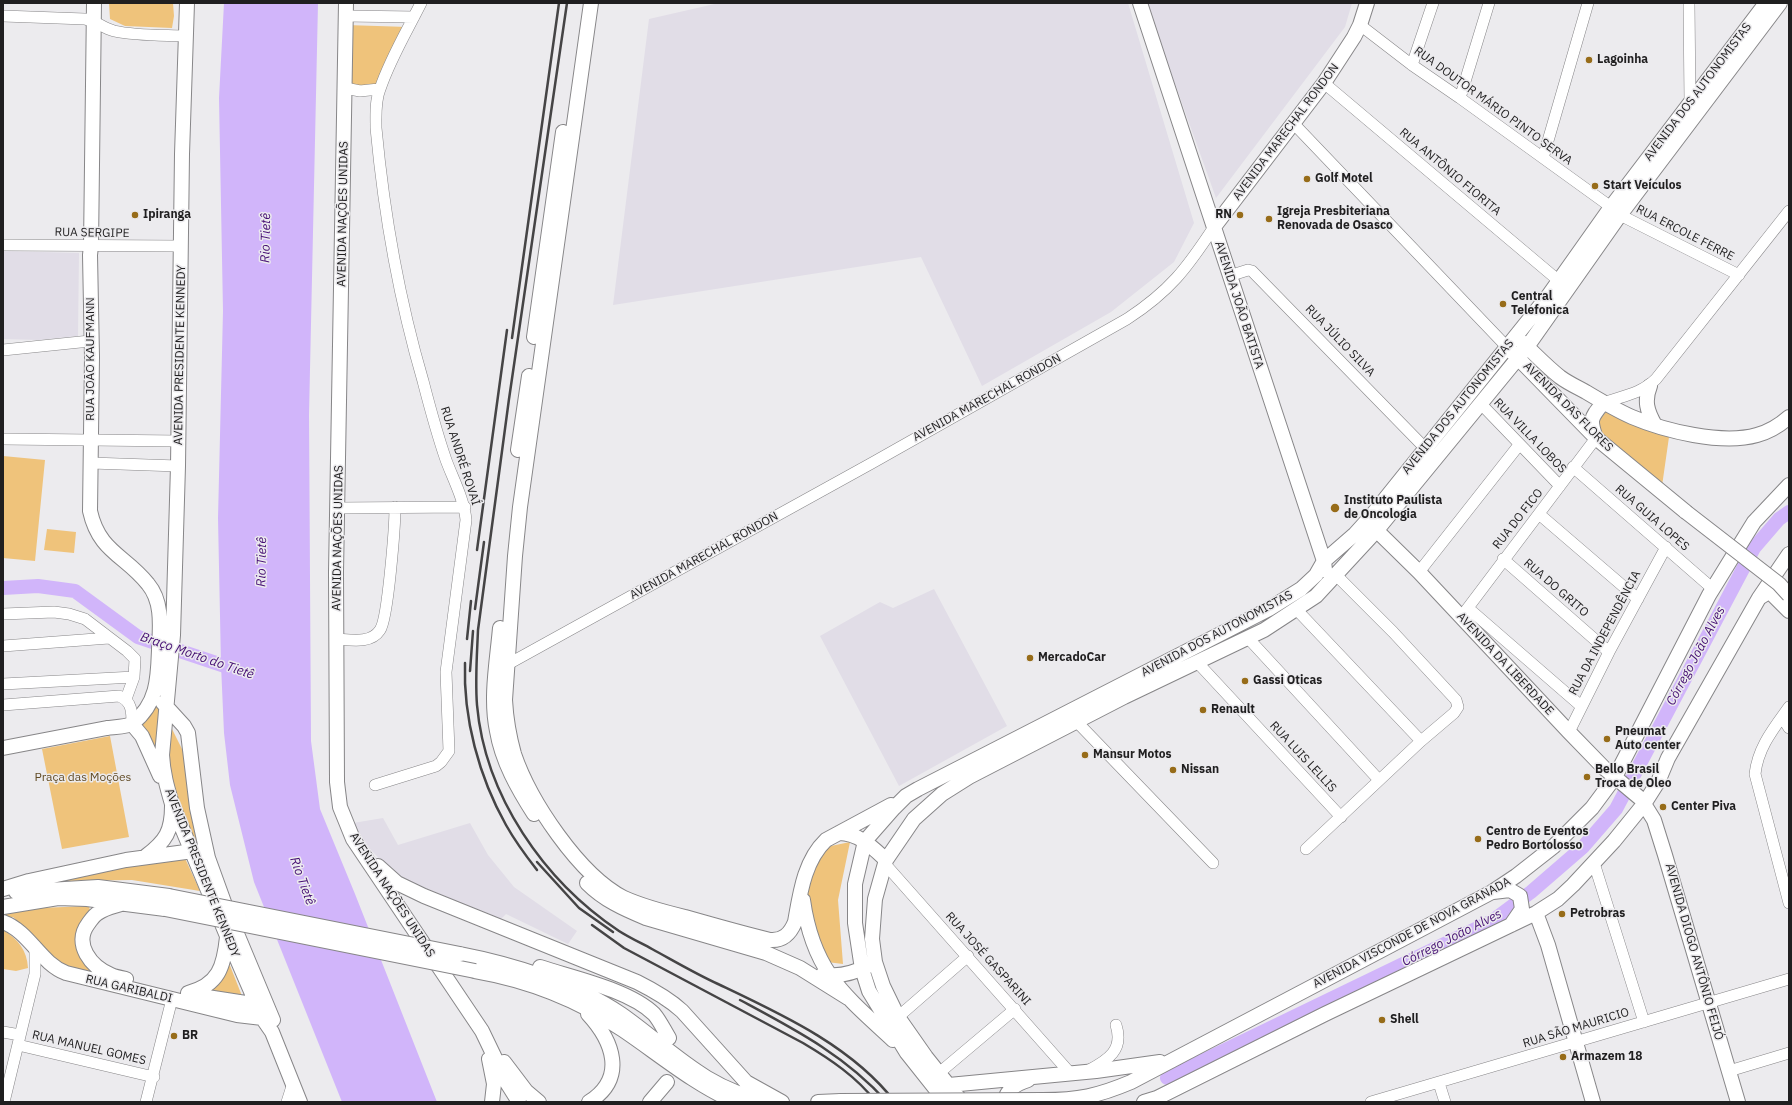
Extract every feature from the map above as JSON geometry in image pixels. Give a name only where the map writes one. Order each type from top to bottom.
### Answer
[{"type":"main road","name":"RUA JOÃO KAUFMANN","points":[[94,3],[90,255],[90,341],[92,357],[90,511],[93,525],[105,545],[139,574],[149,585],[156,598],[160,623],[156,690]]},
{"type":"main road","name":"AVENIDA PRESIDENTE KENNEDY","points":[[187,3],[182,154],[179,441],[173,635],[162,755],[166,786],[172,804],[193,851],[227,936],[267,1016]]},
{"type":"main road","points":[[582,3],[515,475],[506,555],[501,668],[506,717],[510,737],[520,770],[547,818],[584,867],[601,883],[623,897],[647,907],[775,941],[784,937],[792,929],[795,922],[801,888],[813,856],[819,847],[826,840],[906,796]]},
{"type":"main road","points":[[591,3],[520,507],[495,719],[497,732],[507,765],[523,798],[548,836],[576,871],[592,887],[615,905],[639,916],[752,948],[800,968],[829,976],[845,974],[862,969],[875,962]]},
{"type":"main road","name":"AVENIDA JOÃO BATISTA","points":[[1140,3],[1324,561]]},
{"type":"main road","name":"AVENIDA MARECHAL RONDON","points":[[1214,227],[1294,124],[1348,47],[1360,25],[1367,3]]},
{"type":"main road","name":"AVENIDA DOS AUTONOMISTAS","points":[[946,1102],[907,1053],[869,991],[862,969],[855,923],[855,884],[865,841],[888,813],[906,796],[1269,609],[1301,589],[1316,575],[1324,561],[1355,534],[1372,525],[1481,404],[1527,347],[1615,211],[1690,102],[1766,3]]},
{"type":"main road","name":"AVENIDA DOS AUTONOMISTAS","points":[[962,1102],[914,1041],[898,1017],[881,981],[875,962],[872,939],[872,920],[875,899],[886,862],[914,819],[942,794],[969,777],[1076,721],[1248,638],[1297,610],[1316,596],[1336,575],[1425,448],[1780,3]]},
{"type":"main road","name":"AVENIDA NAÇÕES UNIDAS","points":[[346,9],[337,639],[337,782],[340,807],[353,839],[482,1031],[510,1089]]},
{"type":"main road","points":[[1511,341],[1527,347],[1559,377],[1603,403],[1632,417],[1655,425],[1727,439],[1758,435],[1789,417]]},
{"type":"main road","name":"AVENIDA DAS FLORES","points":[[1511,341],[1518,358],[1596,438],[1686,512],[1779,584],[1787,604]]},
{"type":"main road","points":[[1532,373],[1567,390],[1603,403]]},
{"type":"main road","points":[[1650,386],[1646,400],[1647,409],[1655,425]]},
{"type":"main road","points":[[1596,438],[1592,426],[1592,418],[1603,403]]},
{"type":"main road","name":"AVENIDA VISCONDE DE NOVA GRANADA","points":[[818,1102],[1043,1100],[1088,1098],[1131,1082],[1497,892],[1553,848],[1619,781],[1713,589],[1754,522],[1789,485]]},
{"type":"main road","name":"AVENIDA DA LIBERDADE","points":[[1372,525],[1419,572],[1465,613],[1569,732],[1619,781],[1643,802]]},
{"type":"main road","points":[[1316,596],[1322,584],[1325,568],[1324,561]]},
{"type":"main road","points":[[1150,1101],[1514,921],[1536,913],[1558,899],[1594,864],[1658,782],[1668,758],[1758,598],[1787,563]]},
{"type":"main road","points":[[1787,604],[1778,594],[1779,590],[1784,584],[1789,583]]},
{"type":"main road","points":[[1758,598],[1767,593],[1772,594],[1787,604]]},
{"type":"main road","name":"AVENIDA PRESIDENTE KENNEDY","points":[[156,690],[188,733],[201,834],[208,858],[300,1102]]},
{"type":"main road","points":[[3,748],[132,724],[149,704],[156,690]]},
{"type":"main road","points":[[132,724],[142,736],[166,786]]},
{"type":"main road","name":"AVENIDA DIOGO ANTÔNIO FEIJÓ","points":[[1643,802],[1654,820],[1738,1102]]},
{"type":"main road","points":[[146,856],[165,839],[168,834],[172,821],[172,804]]},
{"type":"main road","points":[[839,833],[849,834],[865,841],[886,862]]},
{"type":"main road","points":[[353,839],[388,876],[397,883],[424,896],[630,979],[670,1000],[682,1011],[746,1082],[782,1102]]},
{"type":"main road","points":[[3,889],[29,881],[146,856],[193,851],[208,858]]},
{"type":"main road","points":[[3,894],[22,891],[98,887],[169,896],[460,954],[475,964],[556,994],[581,1006],[622,1030],[681,1072],[735,1102]]},
{"type":"main road","points":[[801,888],[810,938],[829,976],[848,998],[907,1053]]},
{"type":"main road","points":[[1497,892],[1514,891],[1520,896],[1522,909],[1514,921]]},
{"type":"main road","points":[[404,914],[404,907],[407,902],[412,898],[424,896]]},
{"type":"main road","points":[[3,907],[58,898],[124,903],[532,973],[590,996],[621,1014],[699,1073],[716,1083],[758,1098],[782,1102]]},
{"type":"main road","name":"RUA GARIBALDI","points":[[124,903],[99,912],[84,930],[83,945],[89,960],[99,968],[110,975],[267,1016]]},
{"type":"main road","points":[[1536,913],[1548,946],[1593,1102]]},
{"type":"main road","name":"RUA GARIBALDI","points":[[3,922],[10,925],[22,934],[58,970],[83,978],[237,1015],[267,1016]]},
{"type":"main road","points":[[186,994],[199,990],[214,980],[221,968],[225,954],[227,936]]},
{"type":"main road","points":[[475,964],[485,955],[494,956],[538,966],[619,993],[637,1001],[654,1014],[669,1038]]},
{"type":"main road","points":[[800,968],[848,998]]},
{"type":"main road","points":[[581,1006],[598,1024],[606,1036],[613,1063],[612,1072],[601,1093],[589,1102]]},
{"type":"main road","points":[[482,1031],[522,1096]]},
{"type":"main road","name":"AVENIDA NAÇÕES UNIDAS","points":[[482,1031],[493,1076],[492,1101]]},
{"type":"main road","points":[[949,1085],[1087,1072],[1173,1060]]},
{"type":"main road","points":[[1004,1102],[1008,1091],[1014,1086],[1037,1076]]},
{"type":"main road","points":[[650,1102],[667,1082]]},
{"type":"main road","points":[[492,1101],[498,1094],[517,1088],[522,1096],[539,1102]]},
{"type":"street","name":"RUA ANDRÉ ROVAÍ","points":[[375,785],[436,766],[449,752],[446,672],[464,538],[465,508],[439,440],[415,353],[401,293],[389,232],[379,158],[376,116],[379,89],[421,3]]},
{"type":"street","points":[[1412,65],[1433,3]]},
{"type":"street","points":[[1460,98],[1489,3]]},
{"type":"street","points":[[1543,158],[1553,118],[1588,3]]},
{"type":"street","points":[[1689,3],[1690,102]]},
{"type":"street","points":[[346,9],[414,17]]},
{"type":"street","points":[[3,16],[85,19],[94,21],[104,28],[128,33],[186,36]]},
{"type":"street","name":"RUA DOUTOR MÁRIO PINTO SERVA","points":[[1360,25],[1412,65],[1460,98],[1615,211]]},
{"type":"street","name":"RUA ANTÔNIO FIORITA","points":[[1324,82],[1559,281]]},
{"type":"street","points":[[345,88],[360,91],[379,89]]},
{"type":"street","points":[[1294,124],[1511,341]]},
{"type":"street","name":"RUA ERCOLE FERRE","points":[[1615,211],[1739,275]]},
{"type":"street","points":[[1603,403],[1638,392],[1650,386],[1789,212]]},
{"type":"street","name":"AVENIDA MARECHAL RONDON","points":[[501,668],[872,464],[1127,319],[1158,298],[1174,283],[1214,227]]},
{"type":"street","name":"RUA SERGIPE","points":[[3,245],[181,246]]},
{"type":"street","name":"RUA JÚLIO SILVA","points":[[1229,276],[1248,270],[1252,271],[1425,448]]},
{"type":"street","points":[[5,350],[90,341]]},
{"type":"street","name":"RUA VILLA LOBOS","points":[[1481,404],[1560,486]]},
{"type":"street","name":"RUA DO FICO","points":[[1465,613],[1503,559],[1596,438]]},
{"type":"street","points":[[3,440],[179,441]]},
{"type":"street","points":[[1419,572],[1519,445]]},
{"type":"street","points":[[91,463],[178,466]]},
{"type":"street","name":"RUA GUIA LOPES","points":[[1573,467],[1713,589]]},
{"type":"street","points":[[338,508],[465,508]]},
{"type":"street","points":[[337,639],[357,641],[365,640],[380,630],[384,617],[389,577],[395,523],[395,508]]},
{"type":"street","points":[[1539,514],[1638,599]]},
{"type":"street","name":"RUA DA INDEPENDÊNCIA","points":[[1569,732],[1609,652],[1666,547]]},
{"type":"street","name":"RUA DO GRITO","points":[[1503,559],[1609,652]]},
{"type":"street","points":[[1306,849],[1421,741],[1454,713],[1458,706],[1456,700],[1393,632],[1336,575]]},
{"type":"street","points":[[1297,610],[1421,741]]},
{"type":"street","points":[[3,614],[54,612],[69,614],[85,619],[127,651],[135,659],[134,677],[126,699]]},
{"type":"street","points":[[1465,613],[1581,706]]},
{"type":"street","points":[[3,646],[109,638]]},
{"type":"street","points":[[1248,638],[1379,780]]},
{"type":"street","name":"RUA LUIS LELLIS","points":[[1197,662],[1341,817]]},
{"type":"street","points":[[3,684],[134,677]]},
{"type":"street","points":[[3,705],[119,696],[126,699],[132,712],[132,724]]},
{"type":"street","points":[[1789,707],[1759,754],[1756,774],[1789,903]]},
{"type":"street","points":[[1782,717],[1789,728]]},
{"type":"street","points":[[1076,721],[1213,863]]},
{"type":"street","name":"RUA JOSÉ GASPARINI","points":[[886,862],[1070,1073]]},
{"type":"street","points":[[1594,864],[1644,1022]]},
{"type":"street","points":[[4,1102],[35,974],[35,946]]},
{"type":"street","points":[[898,1017],[968,956]]},
{"type":"street","points":[[35,974],[58,970]]},
{"type":"street","name":"RUA SÃO MAURICIO","points":[[1371,1102],[1789,979]]},
{"type":"street","points":[[146,1102],[154,1077],[172,999]]},
{"type":"street","points":[[939,1073],[1015,1009]]},
{"type":"street","points":[[1087,1072],[1113,1054],[1117,1046],[1118,1039],[1116,1025]]},
{"type":"street","name":"RUA MANUEL GOMES","points":[[3,1032],[19,1040],[154,1077]]},
{"type":"street","points":[[1729,1071],[1789,1053]]},
{"type":"street","points":[[287,1102],[292,1083]]},
{"type":"street","points":[[1439,1083],[1445,1102]]},
{"type":"shaded area","points":[[719,3],[1128,3],[1194,223],[1174,262],[1111,312],[982,386],[921,257],[613,305],[649,19]]},
{"type":"shaded area","points":[[1146,3],[1352,3],[1345,27],[1216,198]]},
{"type":"shaded area","points":[[3,251],[79,253],[78,336],[39,340],[3,339]]},
{"type":"shaded area","points":[[934,589],[1007,726],[899,786],[820,636],[880,602],[893,608]]},
{"type":"shaded area","points":[[383,818],[398,845],[470,823],[488,855],[514,887],[577,931],[568,944],[506,914],[497,923],[397,877],[370,849],[353,823]]},
{"type":"green space","points":[[109,3],[173,3],[174,16],[172,28],[125,26],[110,19]]},
{"type":"green space","points":[[346,25],[408,27],[379,89],[345,88]]},
{"type":"green space","points":[[1607,411],[1669,437],[1662,486],[1598,435],[1598,421]]},
{"type":"green space","points":[[3,456],[45,460],[35,561],[3,558]]},
{"type":"green space","points":[[47,529],[76,532],[74,553],[44,550]]},
{"type":"green space","points":[[156,703],[159,708],[156,753],[138,722]]},
{"type":"green space","points":[[170,725],[183,751],[199,845],[193,843],[177,798],[167,758]]},
{"type":"green space","name":"Praça das Moções","points":[[110,736],[129,837],[62,849],[42,749]]},
{"type":"green space","points":[[850,842],[838,900],[843,964],[827,962],[807,907],[809,880],[822,854],[831,846]]},
{"type":"green space","points":[[184,856],[200,891],[132,880],[57,881]]},
{"type":"green space","points":[[89,906],[90,911],[84,919],[77,935],[77,944],[82,959],[88,967],[96,973],[62,966],[13,917],[3,917],[3,914],[39,908]]},
{"type":"green space","points":[[3,930],[13,937],[24,950],[28,968],[16,971],[3,969]]},
{"type":"green space","points":[[229,963],[242,996],[209,991]]},
{"type":"water","name":"Rio Tietê","points":[[224,3],[318,3],[309,415],[311,741],[320,809],[437,1102],[342,1102],[254,882],[230,785],[224,733],[218,518],[223,311],[219,98]]},
{"type":"waterway","name":"Córrego João Alves","points":[[1167,1078],[1492,921],[1531,892],[1583,847],[1616,809],[1754,548],[1779,519],[1789,512]]},
{"type":"waterway","name":"Braço Morto do Tietê","points":[[3,588],[38,586],[75,591],[138,637],[237,670]]},
{"type":"railway","points":[[512,338],[559,3]]},
{"type":"railway","points":[[567,3],[509,399],[478,630],[476,677],[477,705],[482,739],[492,772],[506,803],[523,833],[543,862],[566,887],[592,911],[627,936],[814,1033],[858,1064],[878,1082],[895,1102]]},
{"type":"railway","points":[[477,550],[507,330]]},
{"type":"railway","points":[[475,609],[484,542]]},
{"type":"railway","points":[[467,639],[471,601]]},
{"type":"railway","points":[[470,671],[473,631]]},
{"type":"railway","points":[[465,663],[465,684],[470,726],[481,767],[496,807],[513,837],[537,870]]},
{"type":"railway","points":[[537,862],[579,908],[613,932]]},
{"type":"railway","points":[[592,925],[624,948],[813,1049],[852,1077],[876,1102]]},
{"type":"railway","points":[[740,1000],[818,1044],[854,1070],[887,1102]]},
{"type":"place","name":"Lagoinha","points":[[1589,60]]},
{"type":"place","name":"Golf Motel","points":[[1307,179]]},
{"type":"place","name":"Start Veículos","points":[[1595,186]]},
{"type":"place","name":"Ipiranga","points":[[135,215]]},
{"type":"place","name":"RN","points":[[1240,215]]},
{"type":"place","name":"Igreja Presbiteriana Renovada de Osasco","points":[[1269,219]]},
{"type":"place","name":"Central Telefonica","points":[[1503,304]]},
{"type":"place","name":"Instituto Paulista de Oncologia","points":[[1335,508]]},
{"type":"place","name":"MercadoCar","points":[[1030,658]]},
{"type":"place","name":"Gassi Oticas","points":[[1245,681]]},
{"type":"place","name":"Renault","points":[[1203,710]]},
{"type":"place","name":"Pneumat Auto center","points":[[1607,739]]},
{"type":"place","name":"Mansur Motos","points":[[1085,755]]},
{"type":"place","name":"Nissan","points":[[1173,770]]},
{"type":"place","name":"Bello Brasil Troca de Oleo","points":[[1587,777]]},
{"type":"place","name":"Center Piva","points":[[1663,807]]},
{"type":"place","name":"Centro de Eventos Pedro Bortolosso","points":[[1478,839]]},
{"type":"place","name":"Petrobras","points":[[1562,914]]},
{"type":"place","name":"Shell","points":[[1382,1020]]},
{"type":"place","name":"BR","points":[[174,1036]]},
{"type":"place","name":"Armazem 18","points":[[1563,1057]]}]
